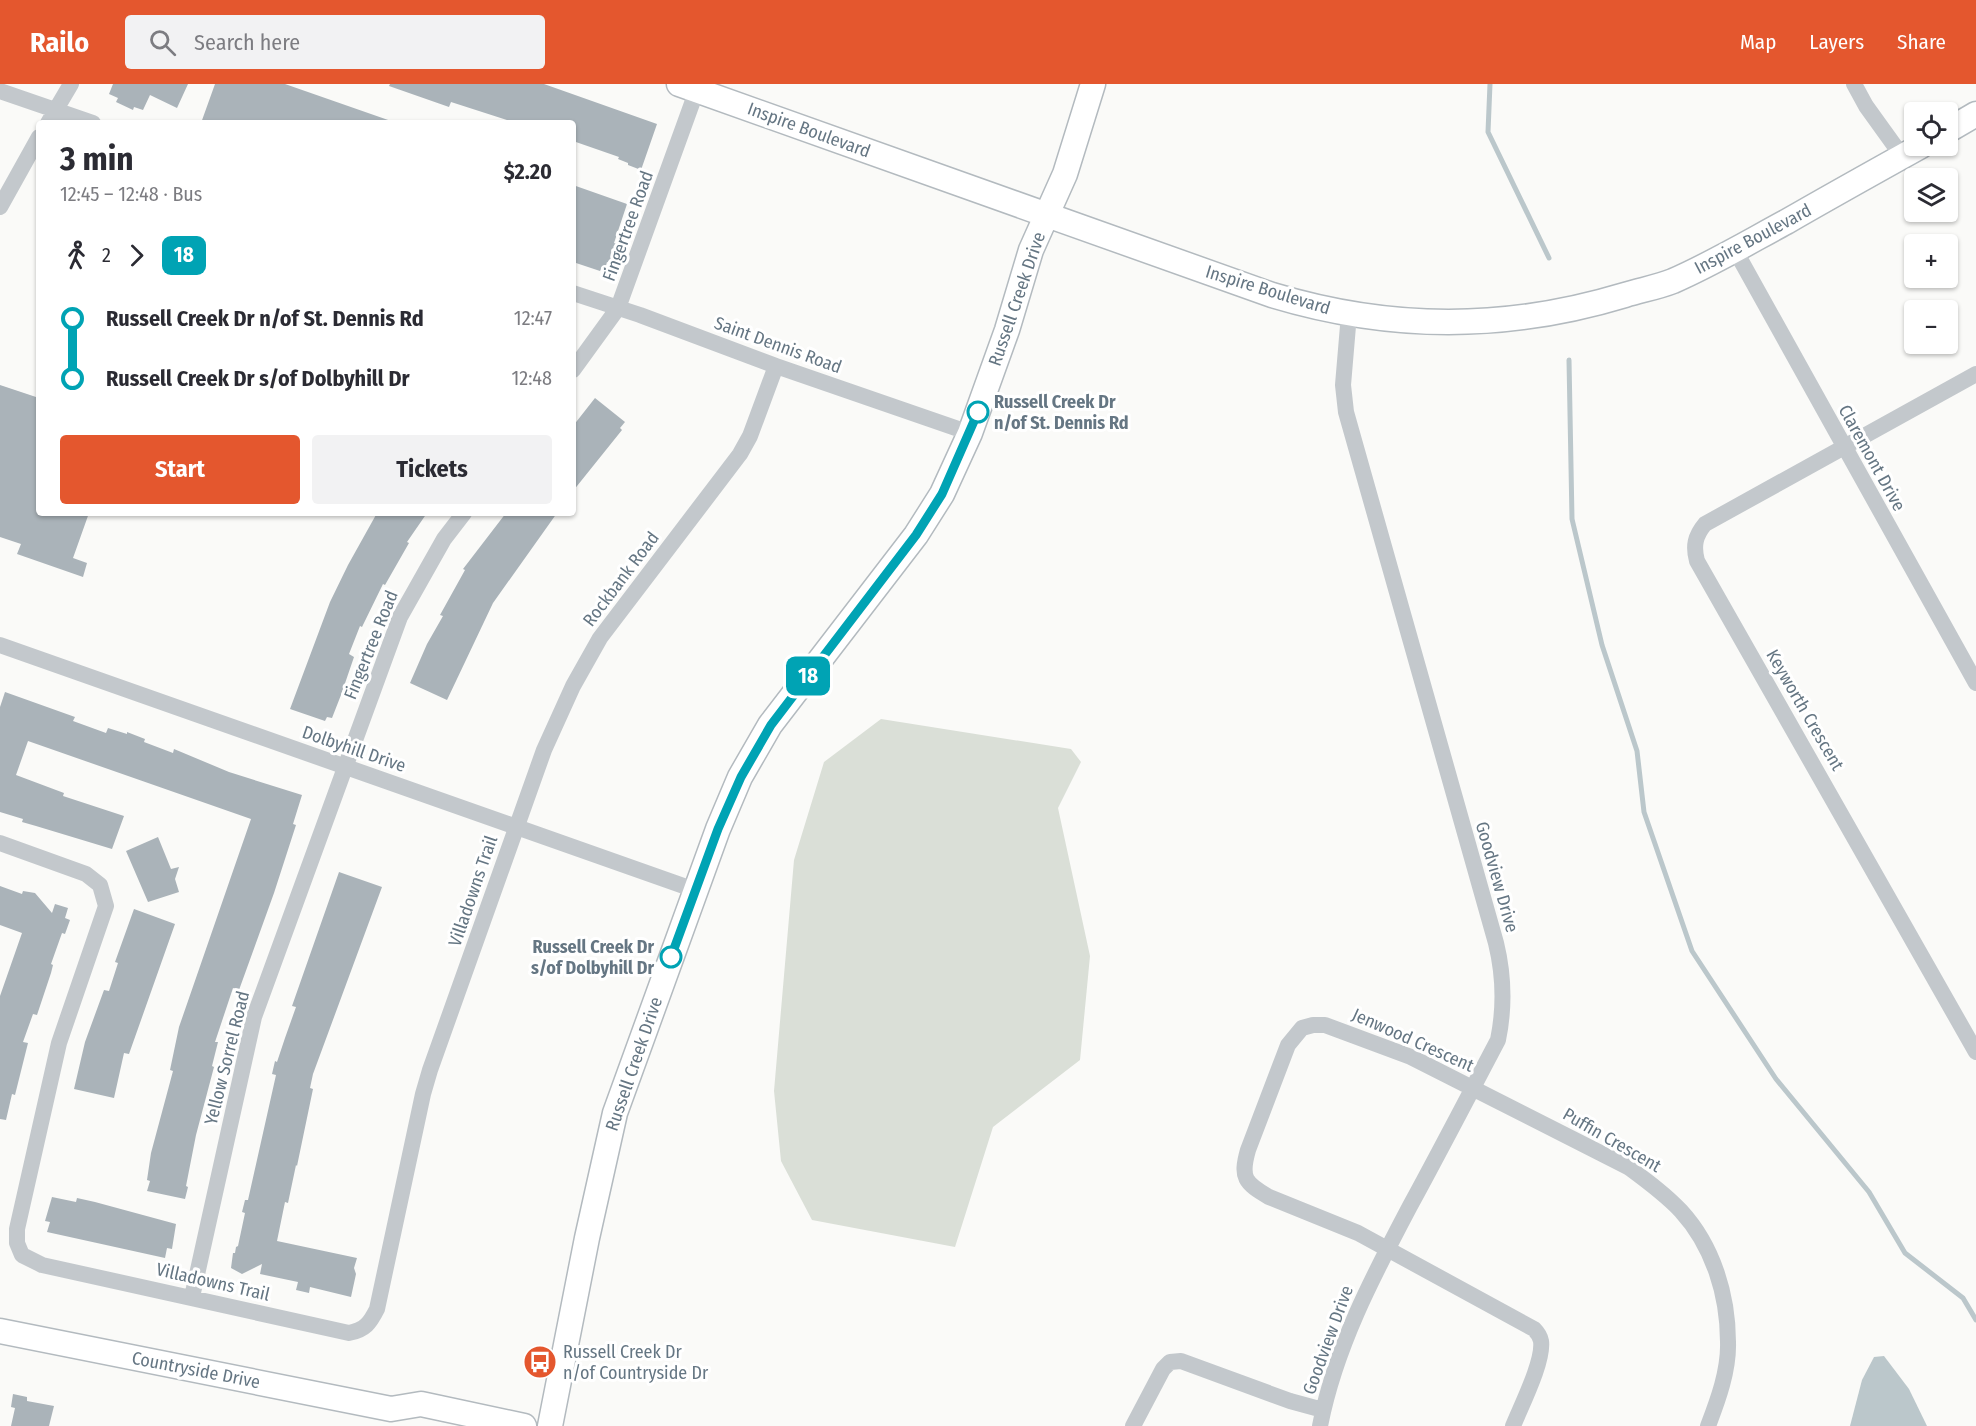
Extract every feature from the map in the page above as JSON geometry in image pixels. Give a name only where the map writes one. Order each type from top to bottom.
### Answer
[{"type":"street","points":[[52,116],[71,84]]},
{"type":"street","name":"Russell Creek Drive","points":[[550,1426],[587,1238],[615,1113],[718,829],[741,777],[771,725],[916,535],[942,494],[970,433],[1007,330],[1031,250],[1065,174],[1094,84]]},
{"type":"street","points":[[1854,84],[1866,106],[1904,144]]},
{"type":"street","name":"Inspire Boulevard","points":[[692,86],[1272,295],[1314,308],[1402,320],[1466,322],[1513,320],[1608,300],[1672,281],[1735,250],[1904,155]]},
{"type":"street","name":"Fingertree Road","points":[[576,366],[618,308],[692,86]]},
{"type":"street","points":[[0,91],[52,116],[75,120]]},
{"type":"street","points":[[1958,125],[1976,114]]},
{"type":"street","points":[[0,207],[36,142]]},
{"type":"street","name":"Claremont Drive","points":[[1735,250],[1976,683]]},
{"type":"street","name":"Saint Dennis Road","points":[[576,294],[970,433]]},
{"type":"street","name":"Goodview Drive","points":[[1322,1418],[1358,1310],[1498,1040],[1503,1001],[1502,964],[1346,412],[1343,385],[1349,314]]},
{"type":"street","name":"Rockbank Road","points":[[516,827],[558,716],[578,676],[612,621],[740,454],[750,436],[776,366]]},
{"type":"street","points":[[1844,448],[1976,374]]},
{"type":"street","name":"Keyworth Crescent","points":[[1844,448],[1705,524],[1695,541],[1694,550],[1697,561],[1976,1052]]},
{"type":"street","name":"Fingertree Road","points":[[345,766],[400,617],[444,539],[462,516]]},
{"type":"street","name":"Dolbyhill Drive","points":[[0,645],[695,890]]},
{"type":"street","name":"Yellow Sorrel Road","points":[[192,1298],[254,1017],[345,766]]},
{"type":"street","name":"Villadowns Trail","points":[[0,843],[86,874],[100,885],[106,906],[54,1061],[17,1230],[17,1243],[22,1256],[42,1265],[349,1333],[359,1331],[369,1324],[377,1309],[423,1094],[516,827]]},
{"type":"street","name":"Jenwood Crescent","points":[[1388,1249],[1358,1233],[1269,1197],[1257,1190],[1244,1177],[1243,1168],[1248,1150],[1288,1045],[1302,1028],[1325,1025],[1411,1057],[1473,1088]]},
{"type":"street","name":"Puffin Crescent","points":[[1473,1088],[1628,1167],[1657,1188],[1682,1212],[1701,1238],[1717,1270],[1725,1307],[1729,1343],[1724,1380],[1708,1426]]},
{"type":"street","points":[[1388,1249],[1534,1329],[1541,1339],[1541,1351],[1538,1364],[1512,1426]]},
{"type":"street","name":"Countryside Drive","points":[[0,1331],[399,1418],[421,1404],[524,1426]]},
{"type":"street","points":[[1133,1426],[1163,1369],[1170,1362],[1181,1361],[1290,1401],[1322,1418]]},
{"type":"shaded area","points":[[881,719],[1071,749],[1081,762],[1058,808],[1090,956],[1080,1060],[993,1127],[955,1247],[812,1220],[781,1161],[774,1091],[794,860],[824,762]]},
{"type":"shaded area","points":[[1884,1356],[1909,1389],[1927,1426],[1850,1426],[1862,1380],[1874,1357]]},
{"type":"building","points":[[113,84],[188,84],[177,108],[150,95],[143,110],[134,107],[133,110],[116,102],[118,98],[109,94]]},
{"type":"building","points":[[215,84],[285,84],[388,120],[202,120]]},
{"type":"building","points":[[390,84],[544,84],[657,124],[641,170],[628,165],[618,159],[619,157],[576,142],[576,120],[507,120],[451,102],[449,107],[389,86]]},
{"type":"building","points":[[576,186],[627,204],[614,243],[619,245],[612,263],[607,262],[605,269],[602,267],[600,271],[576,263]]},
{"type":"building","points":[[0,385],[36,397],[36,516],[88,516],[73,558],[87,563],[83,577],[17,554],[21,544],[0,537]]},
{"type":"building","points":[[595,398],[625,422],[620,428],[622,430],[576,487],[576,422]]},
{"type":"building","points":[[375,516],[425,516],[407,542],[409,543],[385,585],[383,584],[362,627],[360,626],[349,654],[354,657],[341,695],[332,718],[327,717],[325,721],[290,709],[330,602]]},
{"type":"building","points":[[504,516],[555,516],[493,603],[447,700],[410,683],[427,644],[443,616],[440,615],[465,570],[463,569]]},
{"type":"building","points":[[5,692],[75,717],[73,721],[106,733],[108,728],[127,734],[127,732],[145,739],[144,742],[173,753],[174,749],[229,772],[302,795],[293,824],[296,825],[274,893],[239,990],[233,988],[215,1042],[218,1042],[212,1066],[214,1067],[196,1135],[185,1199],[147,1191],[150,1181],[147,1180],[151,1153],[173,1071],[170,1070],[179,1027],[251,819],[28,741],[16,775],[64,793],[63,796],[124,816],[112,849],[22,822],[23,819],[0,812],[0,707]]},
{"type":"building","points":[[158,837],[171,869],[179,867],[175,879],[179,892],[148,902],[126,851]]},
{"type":"building","points":[[339,872],[382,887],[313,1074],[310,1088],[313,1089],[297,1166],[288,1203],[285,1202],[277,1241],[357,1258],[351,1297],[310,1287],[309,1293],[296,1290],[298,1282],[260,1274],[262,1264],[242,1274],[231,1268],[245,1213],[242,1212],[245,1200],[248,1200],[276,1075],[272,1074],[275,1061],[277,1062],[296,1007],[292,1006]]},
{"type":"building","points":[[0,886],[22,894],[23,891],[35,893],[52,913],[55,904],[68,908],[65,918],[70,920],[65,934],[62,933],[51,964],[53,965],[51,973],[37,1015],[33,1014],[23,1042],[28,1043],[6,1120],[0,1119],[0,996],[22,933],[0,925]]},
{"type":"building","points":[[134,909],[175,924],[129,1054],[124,1053],[114,1098],[74,1089],[85,1042],[104,990],[109,991],[118,963],[115,962]]},
{"type":"building","points":[[52,1197],[76,1202],[77,1198],[176,1224],[172,1249],[167,1248],[165,1258],[47,1232],[50,1222],[45,1221]]},
{"type":"building","points":[[13,1394],[27,1397],[27,1401],[54,1406],[49,1426],[11,1426],[15,1408],[11,1407]]},
{"type":"waterway","points":[[1490,84],[1488,132],[1549,258]]},
{"type":"waterway","points":[[1569,360],[1572,519],[1602,645],[1637,751],[1644,812],[1692,951],[1776,1079],[1869,1192],[1905,1253],[1963,1298],[1976,1320]]},
{"type":"bus line","name":"18","points":[[671,957],[718,829],[741,777],[771,725],[916,535],[942,494],[978,412]]},
{"type":"place","name":"Russell Creek Dr n/of St. Dennis Rd","points":[[978,412]]},
{"type":"place","name":"Russell Creek Dr s/of Dolbyhill Dr","points":[[671,957]]},
{"type":"place","name":"Russell Creek Dr n/of Countryside Dr","points":[[540,1362]]}]
